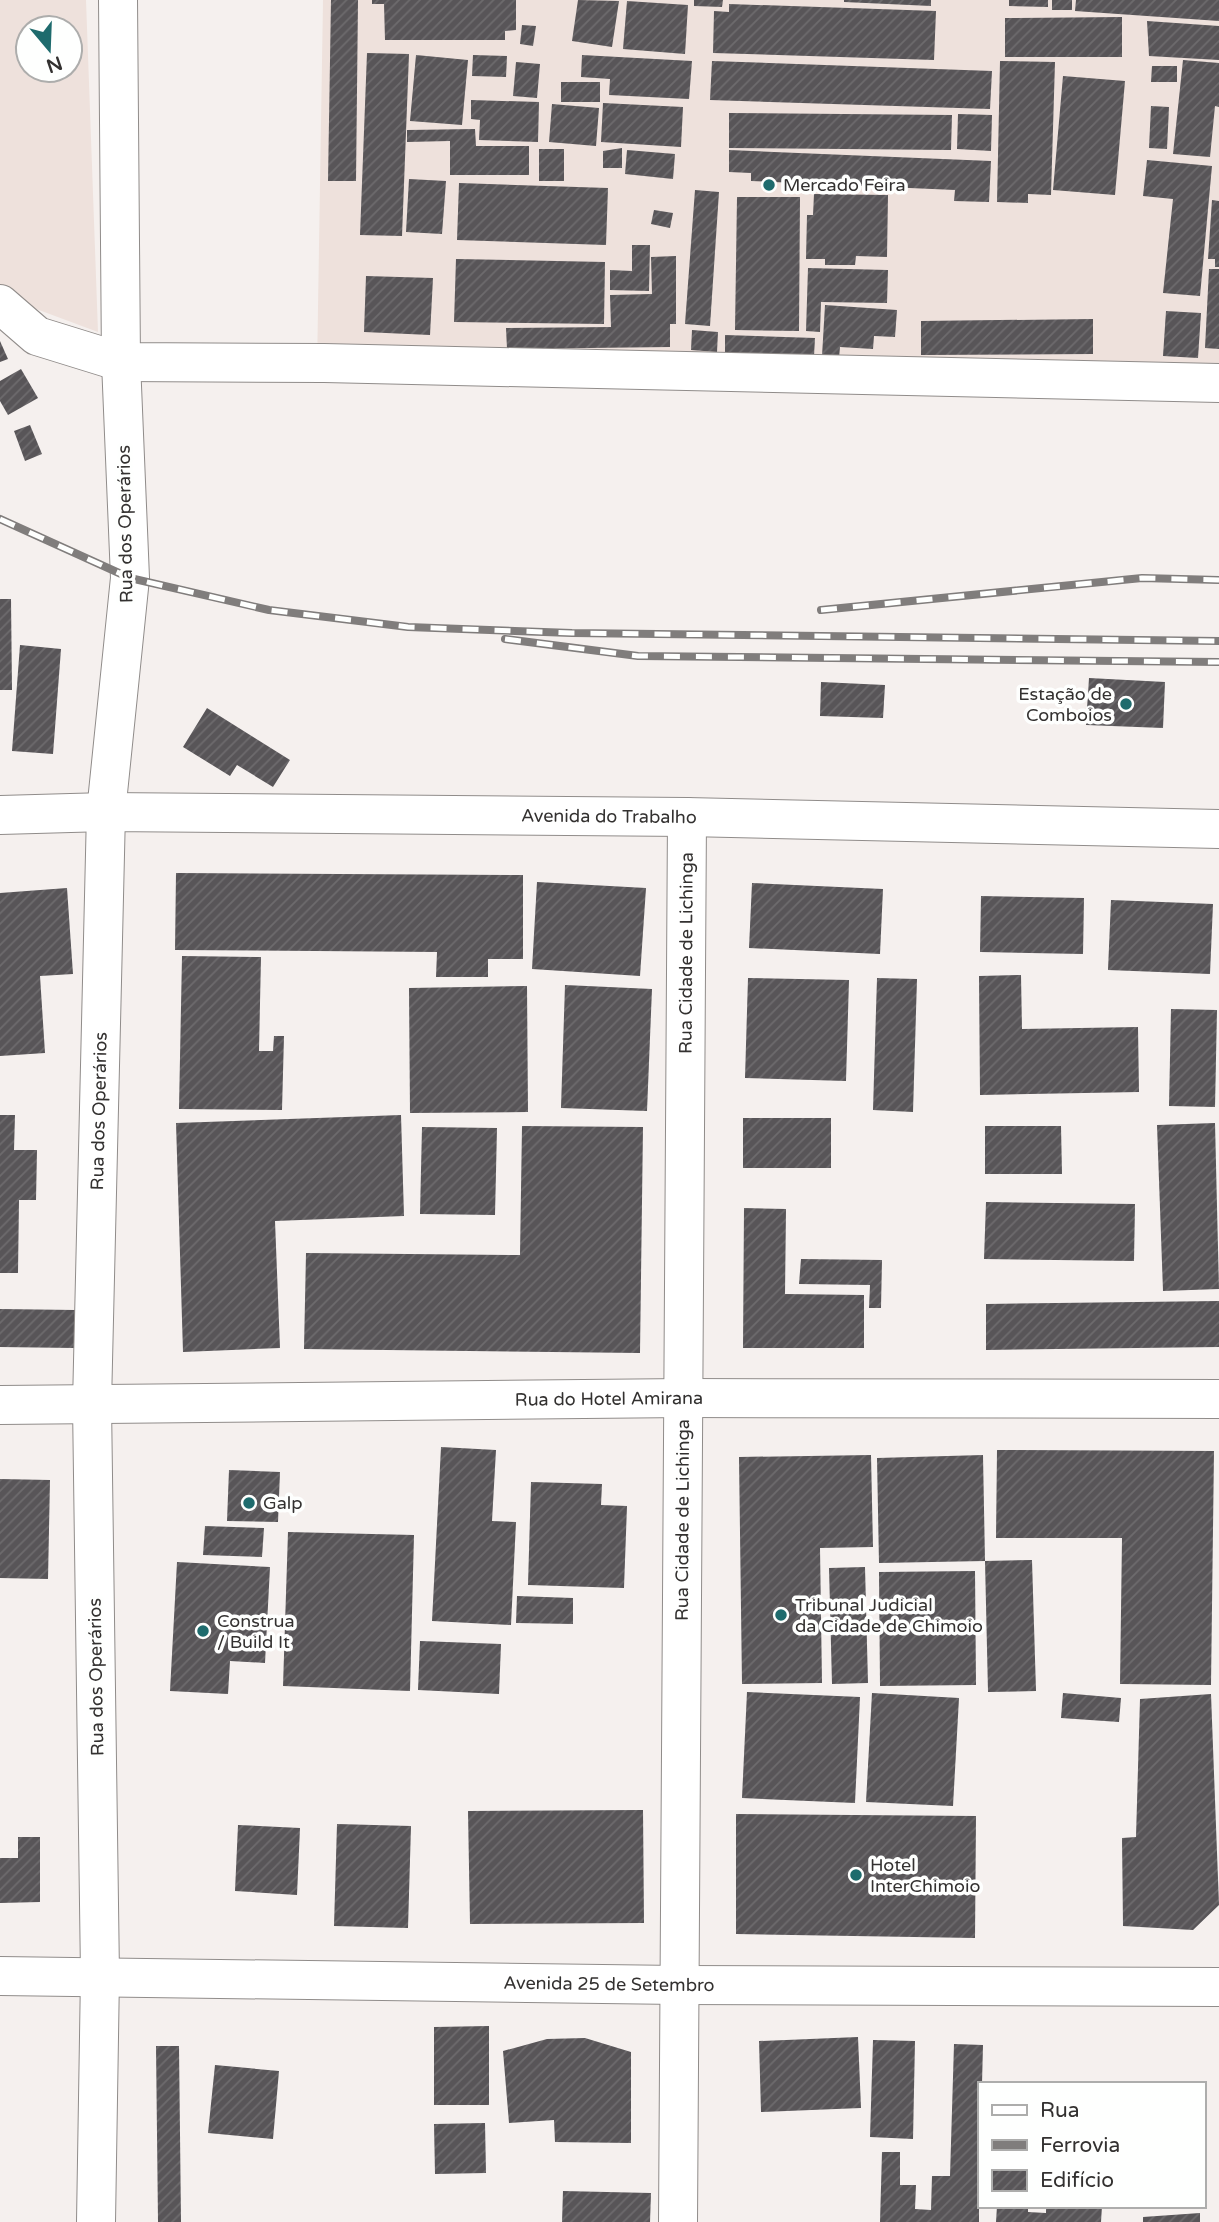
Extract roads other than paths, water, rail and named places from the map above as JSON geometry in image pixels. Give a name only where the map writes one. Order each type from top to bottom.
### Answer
[{"type":"street","name":"Rua dos Operários","points":[[96,2222],[100,1975],[92,1404],[106,812],[130,578],[121,362],[118,0]]},
{"type":"street","points":[[0,304],[37,336],[121,362],[324,363],[1219,383]]},
{"type":"street","name":"Avenida do Trabalho","points":[[0,815],[106,812],[687,817],[1219,829]]},
{"type":"street","name":"Rua Cidade de Lichinga","points":[[678,2222],[687,817]]},
{"type":"street","name":"Rua do Hotel Amirana","points":[[0,1405],[685,1398],[1219,1399]]},
{"type":"street","name":"Avenida 25 de Setembro","points":[[0,1976],[100,1975],[678,1985],[1219,1987]]},
{"type":"railway","points":[[0,519],[130,578],[269,610],[408,627],[572,633],[1219,641]]},
{"type":"railway","points":[[821,610],[1142,578],[1219,580]]},
{"type":"railway","points":[[505,639],[638,656],[1219,662]]},
{"type":"place","name":"Mercado Feira","points":[[769,185]]},
{"type":"place","name":"Estação de Comboios","points":[[1126,704]]},
{"type":"place","name":"Galp","points":[[249,1503]]},
{"type":"place","name":"Tribunal Judicial da Cidade de Chimoio","points":[[781,1615]]},
{"type":"place","name":"Construa / Build It","points":[[203,1631]]},
{"type":"place","name":"Hotel InterChimoio","points":[[856,1875]]}]
